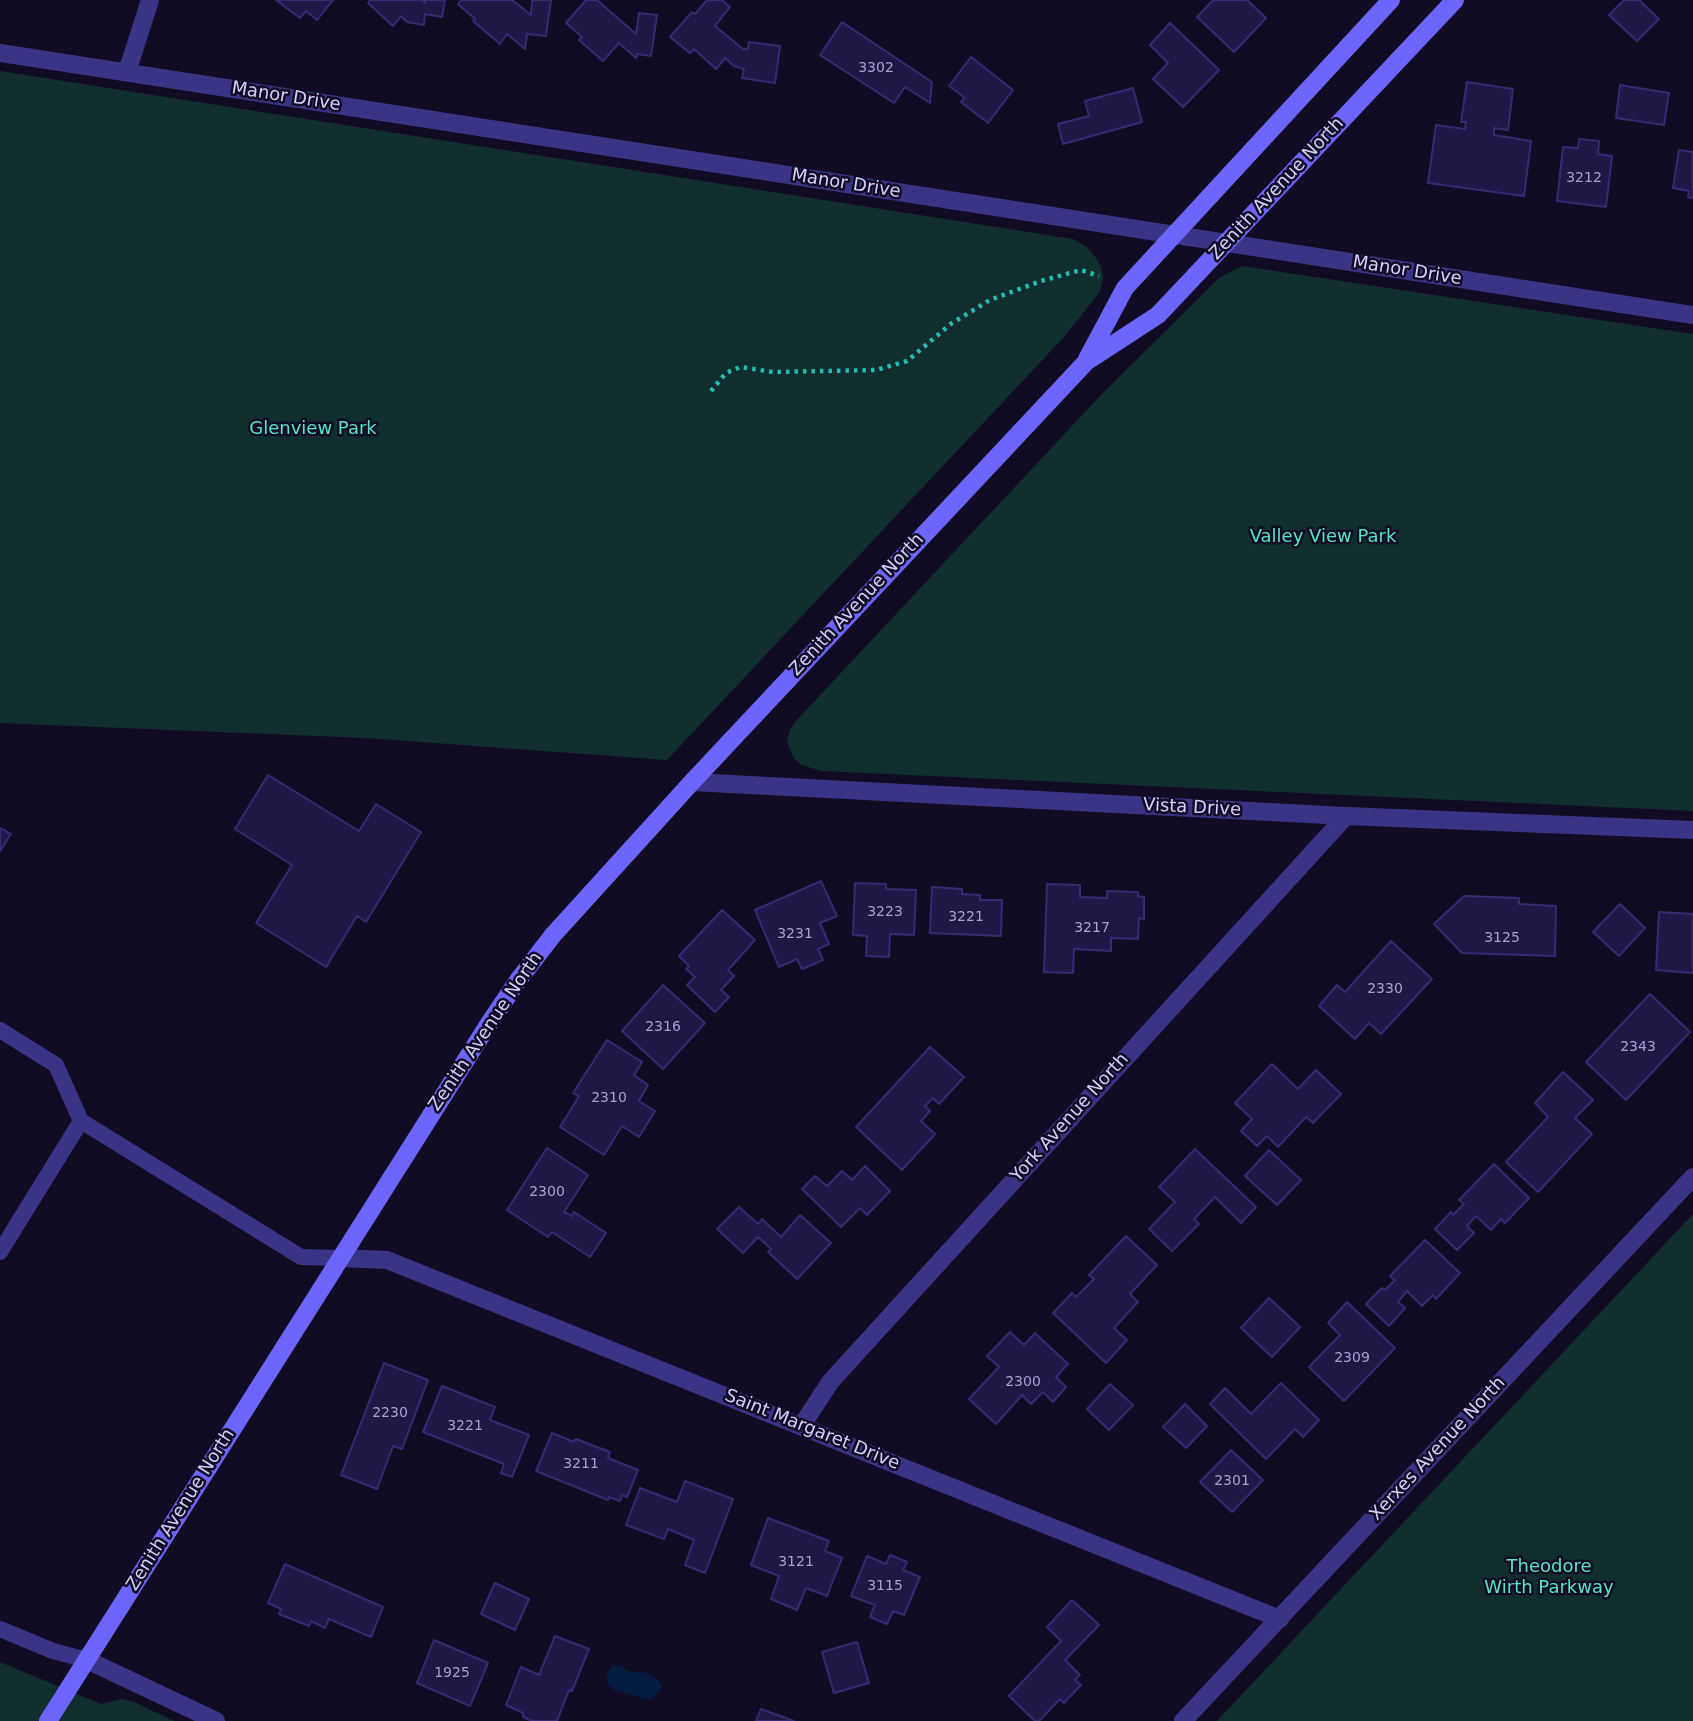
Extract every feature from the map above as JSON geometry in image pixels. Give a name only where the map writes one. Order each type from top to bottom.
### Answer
[{"type":"street","points":[[127,72],[150,0]]},
{"type":"street","name":"Zenith Avenue North","points":[[1086,362],[1125,288],[1391,0]]},
{"type":"street","name":"Zenith Avenue North","points":[[48,1721],[519,979],[553,935],[692,782],[1086,362],[1158,315],[1455,0]]},
{"type":"street","name":"Manor Drive","points":[[0,52],[1693,315]]},
{"type":"street","name":"Vista Drive","points":[[692,782],[1693,831]]},
{"type":"street","name":"York Avenue North","points":[[802,1425],[831,1381],[1346,816]]},
{"type":"street","name":"Xerxes Avenue North","points":[[1183,1721],[1693,1177]]},
{"type":"street","name":"Saint Margaret Drive","points":[[340,1258],[387,1260],[1280,1619]]},
{"type":"street","points":[[87,1660],[216,1721]]},
{"type":"lane","points":[[0,1030],[56,1065],[81,1121],[301,1257],[340,1258]]},
{"type":"lane","points":[[0,1252],[81,1121]]},
{"type":"lane","points":[[0,1629],[53,1651],[87,1660]]},
{"type":"path","points":[[711,391],[726,373],[740,366],[773,372],[876,370],[906,361],[952,324],[990,300],[1041,281],[1082,270],[1099,276]]},
{"type":"green space","name":"Glenview Park","points":[[0,71],[1073,239],[1087,247],[1096,258],[1103,279],[1100,292],[1063,338],[667,760],[366,738],[0,723]]},
{"type":"green space","name":"Valley View Park","points":[[1242,266],[1693,334],[1693,811],[822,771],[801,765],[794,758],[787,742],[795,722],[1101,395],[1219,278]]},
{"type":"green space","name":"Theodore Wirth Parkway","points":[[1693,1214],[1693,1721],[1217,1721]]},
{"type":"green space","points":[[0,1662],[101,1704],[122,1699],[174,1721],[0,1721]]},
{"type":"water","points":[[620,1665],[628,1671],[648,1673],[662,1686],[660,1691],[650,1700],[613,1690],[607,1683],[606,1676],[612,1666]]},
{"type":"building","points":[[276,0],[333,0],[317,20],[306,11],[300,18]]},
{"type":"building","points":[[370,0],[422,0],[425,3],[425,0],[445,0],[442,17],[425,14],[424,25],[407,22],[401,16],[393,26],[368,3]]},
{"type":"building","points":[[461,0],[512,0],[531,15],[532,0],[551,0],[546,36],[527,34],[525,49],[507,34],[500,44],[473,21],[475,19],[458,4]]},
{"type":"building","points":[[586,0],[597,0],[636,34],[639,13],[657,15],[651,56],[637,54],[636,58],[619,43],[603,61],[579,40],[582,37],[566,23]]},
{"type":"building","points":[[707,0],[722,0],[730,7],[715,26],[743,49],[748,49],[749,42],[780,46],[775,83],[742,78],[744,69],[734,66],[725,58],[716,69],[694,49],[690,53],[670,37],[692,12],[695,14]]},
{"type":"building","points":[[1213,0],[1247,0],[1266,18],[1234,52],[1197,17]]},
{"type":"building","points":[[1624,0],[1639,0],[1659,19],[1637,41],[1609,15]]},
{"type":"building","points":[[842,22],[932,82],[930,103],[905,87],[894,103],[820,55]]},
{"type":"building","points":[[1170,23],[1219,70],[1183,107],[1153,79],[1168,63],[1150,45]]},
{"type":"building","points":[[971,57],[1013,90],[988,123],[961,102],[965,98],[949,86]]},
{"type":"building","points":[[1467,82],[1513,89],[1508,130],[1494,128],[1494,135],[1531,141],[1524,196],[1428,183],[1436,125],[1465,129],[1466,122],[1461,122]]},
{"type":"building","points":[[1620,85],[1669,93],[1664,125],[1616,118]]},
{"type":"building","points":[[1133,88],[1142,122],[1063,144],[1058,124],[1089,116],[1085,101]]},
{"type":"building","points":[[1579,139],[1599,141],[1598,154],[1612,156],[1606,207],[1557,201],[1563,147],[1578,148]]},
{"type":"building","points":[[1679,150],[1693,152],[1693,198],[1688,197],[1689,191],[1673,188]]},
{"type":"building","points":[[268,775],[359,831],[376,804],[421,832],[366,922],[357,916],[326,967],[256,923],[292,865],[235,829]]},
{"type":"building","points":[[0,828],[11,834],[0,851]]},
{"type":"building","points":[[821,881],[837,916],[820,923],[829,944],[818,949],[823,960],[802,969],[797,959],[779,967],[755,910]]},
{"type":"building","points":[[855,883],[886,884],[886,889],[916,890],[914,935],[890,934],[889,957],[866,956],[867,936],[853,935]]},
{"type":"building","points":[[1047,884],[1080,885],[1080,897],[1107,898],[1107,891],[1138,892],[1138,896],[1144,897],[1144,919],[1139,918],[1138,939],[1111,938],[1111,951],[1074,949],[1073,973],[1044,972]]},
{"type":"building","points":[[932,887],[962,889],[962,894],[980,895],[980,900],[1002,900],[1001,936],[930,933]]},
{"type":"building","points":[[1464,896],[1519,898],[1519,904],[1556,906],[1555,956],[1462,953],[1434,924]]},
{"type":"building","points":[[1620,904],[1645,928],[1619,956],[1593,932]]},
{"type":"building","points":[[722,910],[755,940],[728,970],[734,976],[721,990],[729,997],[715,1012],[687,985],[695,977],[686,969],[689,966],[679,956]]},
{"type":"building","points":[[1659,912],[1693,914],[1693,973],[1656,970]]},
{"type":"building","points":[[1391,941],[1432,979],[1381,1034],[1369,1023],[1355,1039],[1319,1006],[1337,985],[1345,992]]},
{"type":"building","points":[[663,985],[705,1023],[663,1069],[622,1031]]},
{"type":"building","points":[[1650,994],[1690,1032],[1626,1100],[1586,1062]]},
{"type":"building","points":[[607,1040],[642,1062],[634,1075],[648,1085],[639,1101],[655,1111],[639,1137],[622,1126],[604,1155],[560,1127],[579,1096],[573,1093]]},
{"type":"building","points":[[930,1047],[964,1077],[939,1104],[933,1098],[925,1106],[930,1111],[921,1121],[935,1134],[902,1170],[856,1127]]},
{"type":"building","points":[[1272,1064],[1298,1089],[1316,1070],[1341,1094],[1313,1123],[1306,1117],[1278,1147],[1267,1136],[1257,1146],[1241,1131],[1252,1119],[1235,1103]]},
{"type":"building","points":[[1563,1072],[1593,1100],[1575,1118],[1592,1134],[1538,1192],[1506,1162],[1548,1117],[1535,1103]]},
{"type":"building","points":[[547,1148],[588,1175],[564,1212],[572,1216],[574,1212],[606,1233],[590,1257],[552,1232],[548,1237],[507,1210]]},
{"type":"building","points":[[1195,1149],[1256,1207],[1241,1223],[1215,1197],[1194,1219],[1199,1224],[1172,1251],[1149,1229],[1175,1202],[1159,1187]]},
{"type":"building","points":[[1269,1150],[1301,1180],[1277,1205],[1245,1176]]},
{"type":"building","points":[[1494,1164],[1529,1198],[1505,1223],[1501,1219],[1491,1230],[1476,1216],[1467,1226],[1474,1233],[1457,1250],[1435,1229],[1451,1212],[1453,1215],[1464,1204],[1459,1200]]},
{"type":"building","points":[[865,1166],[890,1191],[867,1215],[860,1208],[841,1227],[802,1189],[815,1176],[827,1186],[842,1171],[852,1180]]},
{"type":"building","points":[[739,1207],[758,1224],[762,1219],[781,1237],[800,1215],[831,1243],[797,1279],[768,1252],[771,1249],[758,1237],[743,1253],[717,1229]]},
{"type":"building","points":[[1126,1236],[1157,1265],[1130,1294],[1138,1302],[1114,1328],[1127,1340],[1106,1363],[1053,1313],[1072,1293],[1076,1297],[1094,1279],[1089,1275]]},
{"type":"building","points":[[1425,1240],[1460,1273],[1436,1299],[1433,1295],[1422,1306],[1407,1291],[1398,1302],[1405,1308],[1389,1326],[1366,1304],[1382,1288],[1385,1290],[1395,1280],[1390,1276]]},
{"type":"building","points":[[1269,1298],[1300,1327],[1272,1357],[1241,1328]]},
{"type":"building","points":[[1347,1302],[1395,1348],[1344,1401],[1309,1367],[1340,1335],[1328,1323]]},
{"type":"building","points":[[1010,1332],[1024,1345],[1035,1333],[1068,1364],[1056,1377],[1066,1387],[1053,1402],[1043,1392],[1031,1404],[1022,1395],[996,1424],[969,1399],[999,1367],[987,1356]]},
{"type":"building","points":[[384,1363],[428,1380],[402,1449],[393,1446],[377,1489],[341,1475]]},
{"type":"building","points":[[1281,1383],[1319,1420],[1303,1437],[1295,1429],[1266,1459],[1210,1404],[1225,1388],[1251,1414]]},
{"type":"building","points":[[1110,1384],[1133,1405],[1109,1430],[1087,1409]]},
{"type":"building","points":[[442,1386],[495,1407],[490,1420],[529,1435],[512,1477],[501,1473],[504,1464],[423,1432]]},
{"type":"building","points":[[1185,1404],[1207,1426],[1186,1448],[1163,1427]]},
{"type":"building","points":[[552,1433],[610,1452],[608,1458],[638,1470],[627,1497],[622,1495],[620,1501],[609,1497],[608,1500],[536,1471]]},
{"type":"building","points":[[1231,1450],[1263,1480],[1232,1512],[1200,1482]]},
{"type":"building","points":[[685,1481],[733,1499],[705,1573],[685,1565],[694,1540],[668,1529],[664,1539],[626,1525],[640,1488],[677,1502]]},
{"type":"building","points":[[768,1518],[829,1541],[825,1551],[842,1558],[827,1596],[806,1588],[797,1610],[771,1599],[779,1576],[751,1565]]},
{"type":"building","points":[[890,1555],[907,1562],[903,1570],[920,1577],[904,1615],[893,1611],[887,1624],[870,1617],[875,1605],[851,1596],[867,1556],[886,1564]]},
{"type":"building","points":[[285,1564],[383,1607],[371,1637],[329,1619],[325,1628],[311,1621],[309,1626],[279,1614],[281,1609],[268,1603]]},
{"type":"building","points":[[495,1583],[529,1599],[515,1630],[481,1614]]},
{"type":"building","points":[[1072,1600],[1099,1625],[1065,1660],[1080,1675],[1075,1680],[1081,1685],[1064,1703],[1060,1699],[1039,1721],[1035,1721],[1009,1696],[1061,1641],[1047,1627]]},
{"type":"building","points":[[555,1636],[589,1649],[557,1721],[532,1721],[506,1705],[521,1667],[539,1675]]},
{"type":"building","points":[[434,1640],[488,1663],[470,1706],[417,1683]]},
{"type":"building","points":[[857,1642],[869,1683],[834,1693],[822,1652]]},
{"type":"building","points":[[761,1709],[794,1721],[756,1721]]}]
